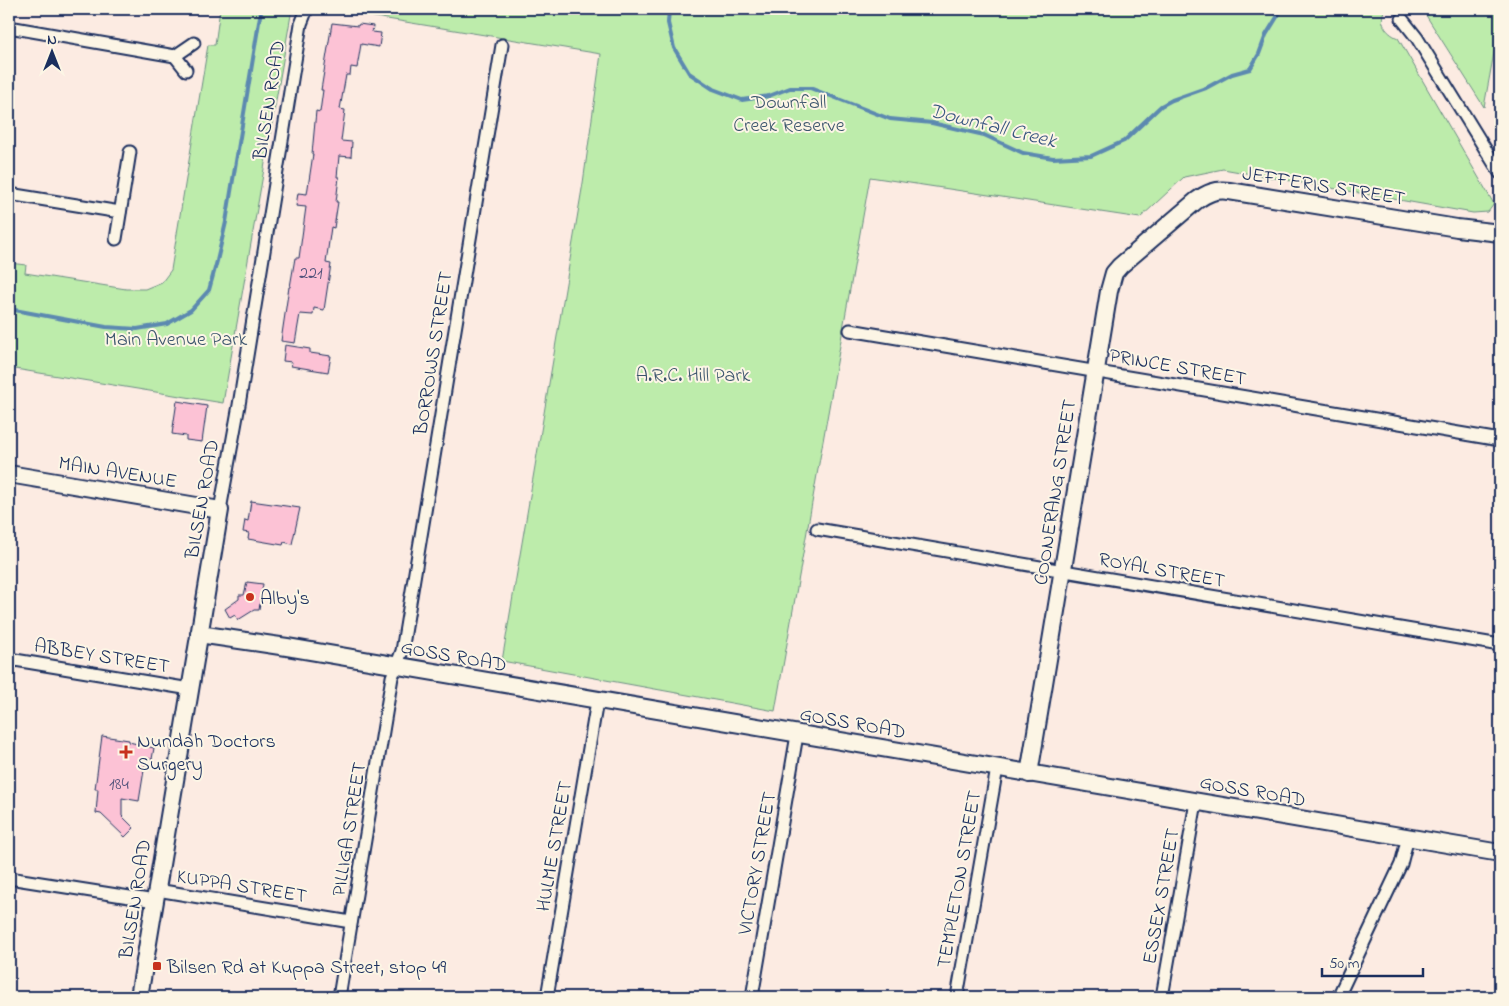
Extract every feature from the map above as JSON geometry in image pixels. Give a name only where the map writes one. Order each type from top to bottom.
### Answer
[{"type":"street","name":"BILSEN ROAD","points":[[139,997],[239,406],[301,24],[307,9]]},
{"type":"street","points":[[1402,19],[1417,38],[1500,172]]},
{"type":"street","points":[[9,27],[175,56],[186,70]]},
{"type":"street","points":[[175,56],[194,43]]},
{"type":"street","name":"BORROWS STREET","points":[[396,667],[402,651],[502,45]]},
{"type":"street","points":[[116,239],[130,152]]},
{"type":"street","name":"JEFFERIS STREET","points":[[1155,236],[1205,195],[1224,190],[1456,228],[1500,233]]},
{"type":"street","points":[[9,194],[120,212]]},
{"type":"street","name":"COONERANG STREET","points":[[1029,774],[1109,291],[1114,274],[1127,259],[1155,236]]},
{"type":"street","name":"PRINCE STREET","points":[[850,330],[1500,440]]},
{"type":"street","name":"MAIN AVENUE","points":[[9,474],[220,510]]},
{"type":"street","name":"ROYAL STREET","points":[[817,529],[1500,645]]},
{"type":"street","name":"GOSS ROAD","points":[[199,634],[1500,853]]},
{"type":"street","name":"ABBEY STREET","points":[[9,659],[190,689]]},
{"type":"street","name":"PILLIGA STREET","points":[[339,997],[392,676],[396,667]]},
{"type":"street","name":"HULME STREET","points":[[547,997],[597,701]]},
{"type":"street","name":"VICTORY STREET","points":[[752,997],[797,735]]},
{"type":"street","name":"TEMPLETON STREET","points":[[957,997],[997,768]]},
{"type":"street","name":"ESSEX STREET","points":[[1162,997],[1196,802]]},
{"type":"street","points":[[1338,997],[1401,864],[1408,837]]},
{"type":"street","name":"KUPPA STREET","points":[[9,878],[351,922]]},
{"type":"green space","name":"Main Avenue Park","points":[[220,9],[292,9],[223,403],[9,368],[9,263],[26,265],[25,273],[126,289],[145,289],[162,282],[171,270],[208,45],[215,45]]},
{"type":"green space","points":[[326,9],[1385,9],[1382,18],[1384,26],[1398,38],[1494,204],[1488,212],[1473,213],[1223,169],[1184,177],[1140,218],[870,177],[775,711],[502,661],[583,183],[601,54]]},
{"type":"green space","points":[[1422,9],[1500,9],[1500,20],[1484,107]]},
{"type":"building","points":[[332,23],[373,26],[372,32],[381,33],[379,47],[361,44],[357,68],[351,67],[350,75],[346,75],[340,109],[345,110],[341,141],[352,142],[351,157],[339,156],[336,202],[338,202],[334,228],[331,227],[326,263],[331,264],[324,310],[314,308],[313,315],[300,314],[295,343],[281,341],[295,258],[299,258],[306,207],[296,206],[298,193],[307,194],[313,154],[316,111],[320,112],[323,90],[321,90]]},
{"type":"building","points":[[285,345],[310,349],[310,353],[331,356],[328,372],[291,366],[292,362],[283,361]]},
{"type":"building","points":[[177,401],[207,406],[202,442],[186,440],[186,436],[172,434]]},
{"type":"building","points":[[251,501],[300,508],[292,544],[284,542],[283,545],[248,539],[249,533],[243,532],[245,520],[248,521]]},
{"type":"building","name":"Alby's","points":[[247,582],[263,584],[259,610],[254,610],[238,620],[235,615],[230,618],[225,609],[239,599],[239,595],[244,595]]},
{"type":"building","points":[[102,736],[129,740],[129,742],[154,748],[152,759],[146,758],[139,801],[122,798],[122,816],[134,828],[125,837],[101,814],[96,813],[98,789],[95,789]]},
{"type":"waterway","points":[[9,309],[106,327],[137,329],[167,324],[191,310],[209,290],[226,222],[262,9]]},
{"type":"waterway","name":"Downfall Creek","points":[[669,9],[668,23],[674,48],[689,73],[713,89],[742,100],[769,96],[790,88],[810,88],[890,119],[932,123],[984,135],[1023,153],[1053,158],[1091,156],[1124,141],[1161,106],[1206,88],[1232,74],[1250,69],[1259,54],[1266,35],[1282,9]]},
{"type":"place","name":"Alby's","points":[[250,597]]},
{"type":"place","name":"Nundah Doctors Surgery","points":[[126,752]]},
{"type":"place","name":"Bilsen Rd at Kuppa Street, stop 49","points":[[157,966]]},
{"type":"park label","name":"Downfall Creek Reserve","points":[[789,112]]},
{"type":"park label","name":"A.R.C. Hill Park","points":[[693,374]]}]
